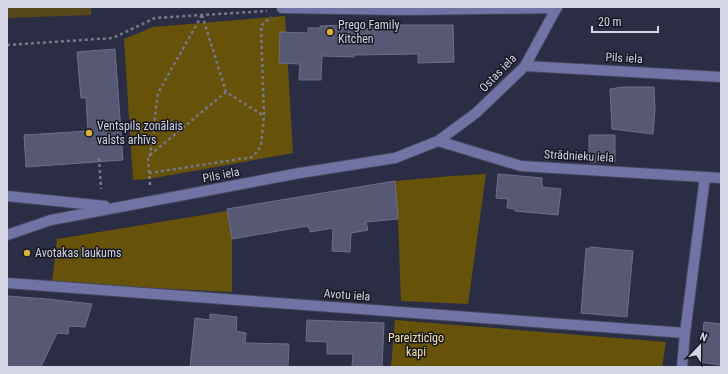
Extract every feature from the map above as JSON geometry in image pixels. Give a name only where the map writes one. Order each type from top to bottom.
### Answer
[{"type":"street","points":[[282,8],[557,7]]},
{"type":"street","name":"Ostas iela","points":[[438,141],[476,113],[525,66],[557,7]]},
{"type":"street","name":"Pils iela","points":[[525,66],[721,77]]},
{"type":"street","name":"Pils iela","points":[[7,235],[51,220],[300,173],[395,158],[438,141]]},
{"type":"street","name":"Strādnieku iela","points":[[438,141],[521,166],[721,178]]},
{"type":"street","points":[[682,367],[705,177]]},
{"type":"street","points":[[7,196],[117,207]]},
{"type":"street","name":"Avotu iela","points":[[7,284],[685,333]]},
{"type":"path","points":[[7,45],[113,38],[155,18],[271,11],[282,8]]},
{"type":"path","points":[[149,173],[253,157],[261,146],[264,116],[261,26],[282,8]]},
{"type":"path","points":[[202,14],[226,92],[264,116]]},
{"type":"path","points":[[151,201],[148,156],[150,155],[158,93],[202,14]]},
{"type":"path","points":[[150,155],[226,92]]},
{"type":"path","points":[[98,158],[101,189]]},
{"type":"green space","points":[[285,16],[293,153],[149,179],[133,180],[124,39],[153,27]]},
{"type":"green space","points":[[486,174],[468,304],[401,301],[395,181]]},
{"type":"green space","points":[[227,211],[232,239],[232,292],[52,283],[57,239]]},
{"type":"green space","name":"Pareizticīgo kapi","points":[[395,320],[666,342],[662,367],[391,367]]},
{"type":"shaded area","points":[[7,7],[91,7],[91,15],[7,18]]},
{"type":"building","points":[[342,25],[342,28],[354,28],[354,32],[384,25],[453,25],[454,62],[418,63],[418,54],[354,55],[354,57],[322,56],[321,80],[299,80],[300,64],[279,63],[280,32],[308,33],[308,28]]},
{"type":"building","name":"Ventspils zonālais valsts arhīvs","points":[[115,49],[123,160],[26,167],[24,135],[88,131],[86,98],[81,98],[77,52]]},
{"type":"building","points":[[623,87],[654,87],[655,110],[653,134],[612,129],[610,89]]},
{"type":"building","points":[[589,135],[615,135],[615,162],[589,162]]},
{"type":"building","points":[[498,174],[542,178],[542,187],[561,189],[558,215],[515,211],[515,209],[507,208],[508,199],[496,198]]},
{"type":"building","points":[[395,181],[398,219],[366,222],[368,230],[351,233],[350,252],[332,251],[333,228],[310,232],[310,228],[307,226],[232,239],[227,209]]},
{"type":"building","points":[[590,247],[633,251],[627,317],[581,313],[586,248],[590,249]]},
{"type":"building","points":[[7,296],[92,304],[85,327],[69,326],[68,334],[57,333],[41,367],[7,367]]},
{"type":"building","points":[[210,314],[237,317],[236,331],[246,333],[245,343],[289,344],[288,367],[190,367],[195,318],[210,320]]},
{"type":"building","points":[[307,320],[384,323],[382,367],[352,367],[353,354],[327,354],[327,342],[306,341]]},
{"type":"building","points":[[704,322],[721,324],[721,365],[700,362]]},
{"type":"place","name":"Prego Family Kitchen","points":[[330,32]]},
{"type":"place","name":"Ventspils zonālais valsts arhīvs","points":[[89,133]]},
{"type":"place","name":"Avotakas laukums","points":[[27,253]]}]
